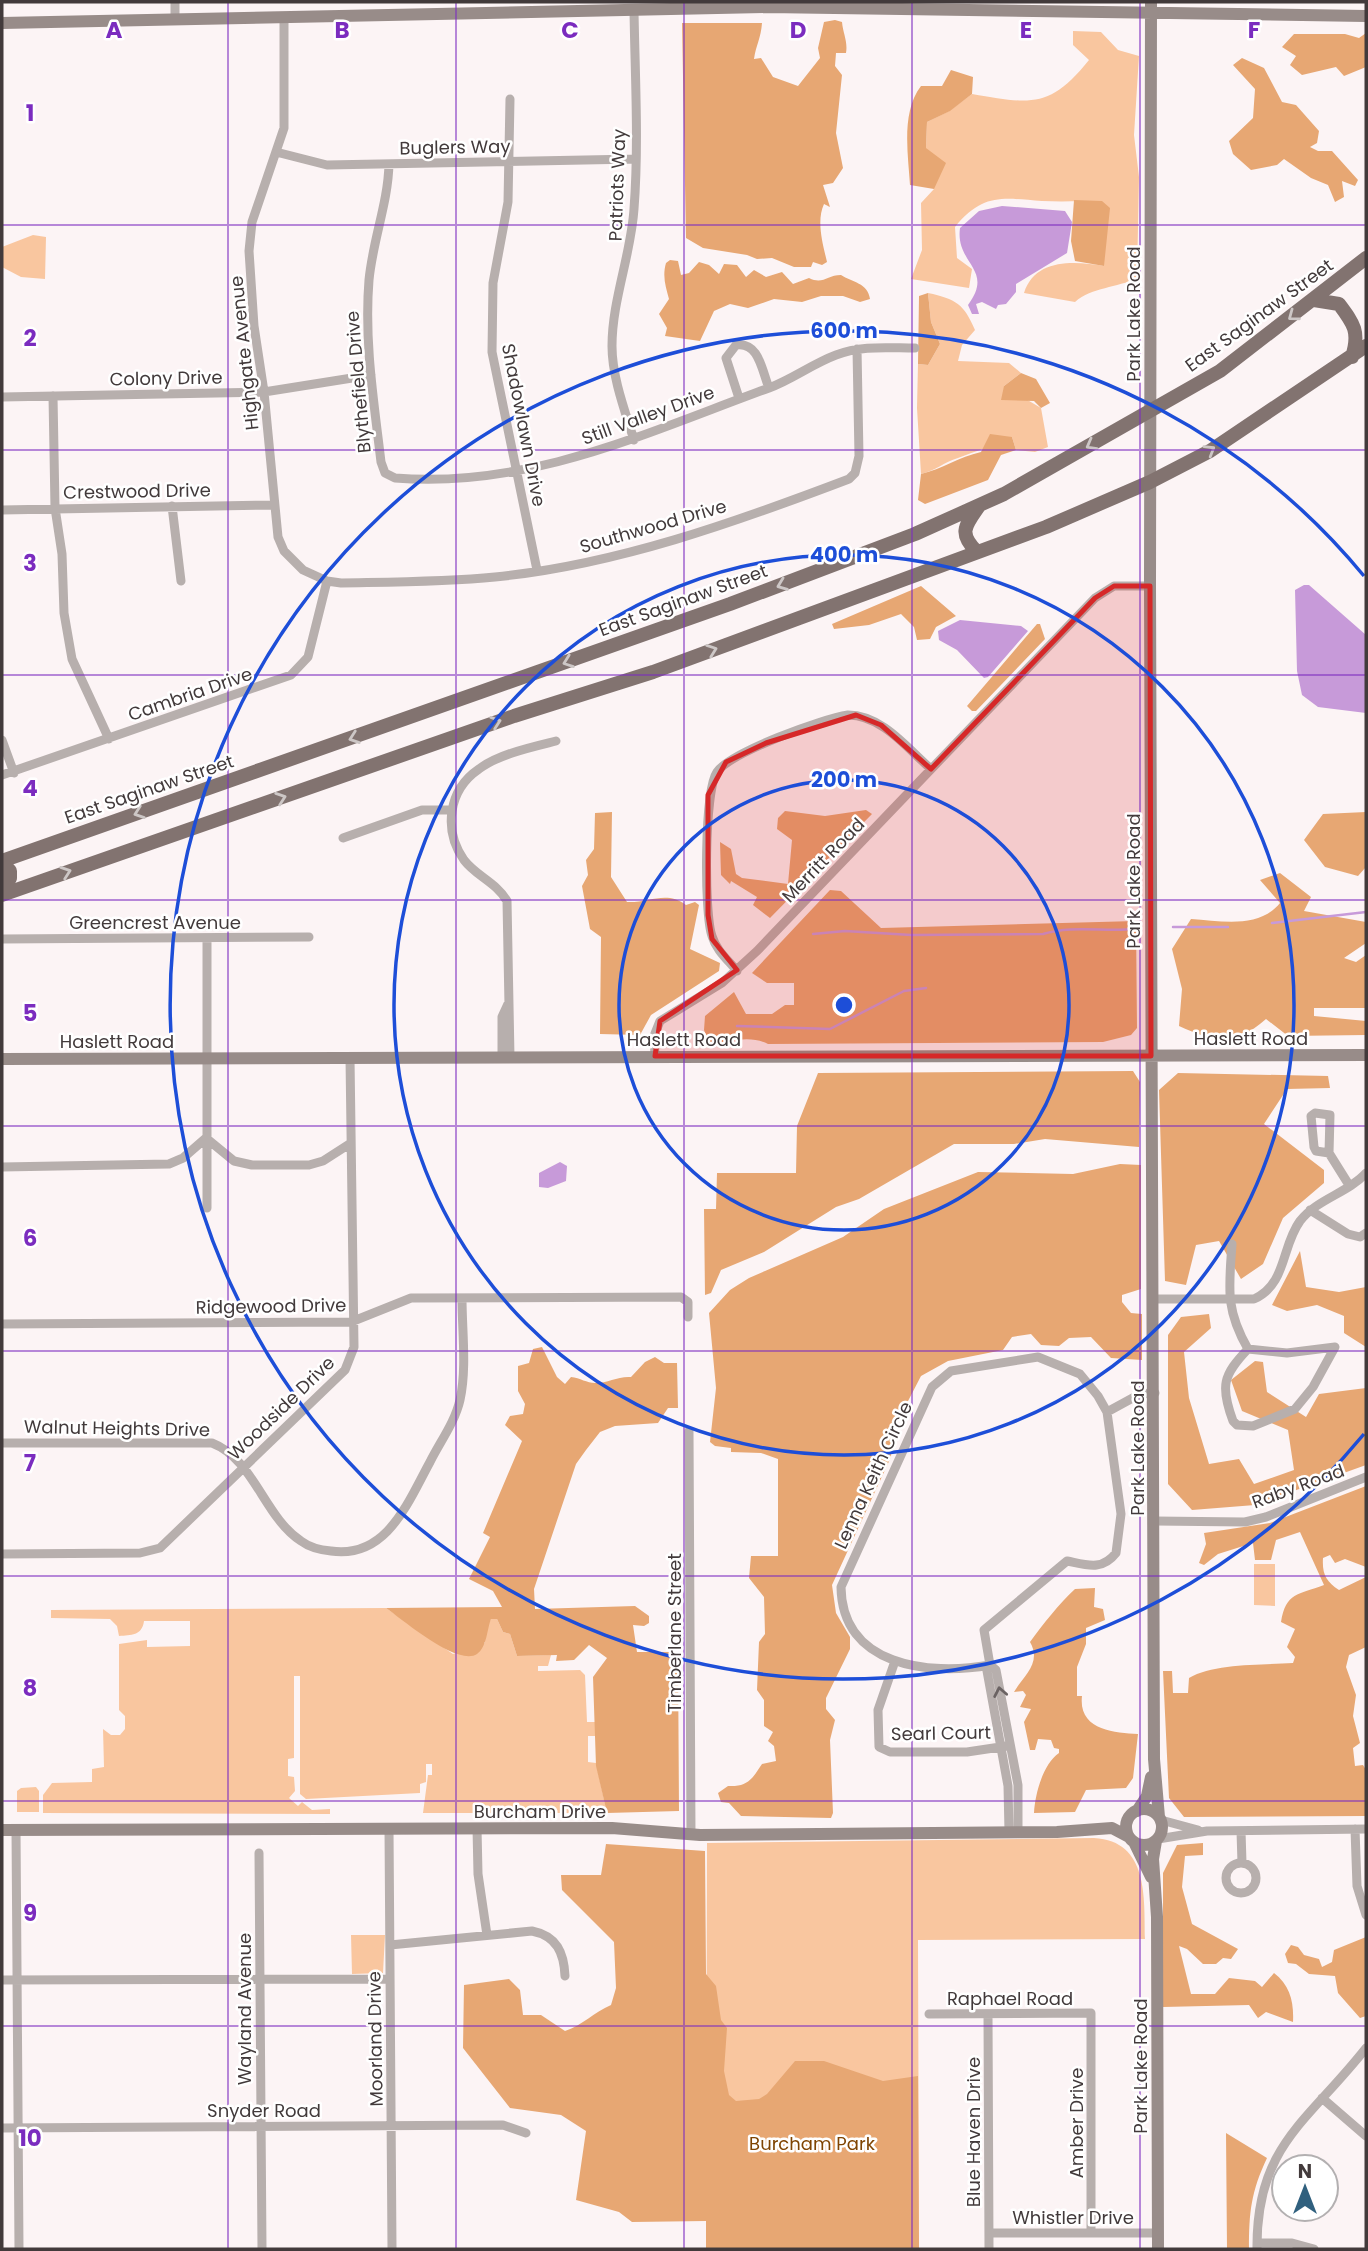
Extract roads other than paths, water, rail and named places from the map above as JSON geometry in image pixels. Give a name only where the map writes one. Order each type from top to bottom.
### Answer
[{"type":"main road","name":"East Saginaw Street","points":[[2,861],[730,604],[915,534],[980,505],[1151,412],[1220,371],[1366,258]]},
{"type":"main road","points":[[1314,300],[1339,304],[1355,325],[1357,341],[1352,357]]},
{"type":"main road","points":[[2,893],[514,716],[653,672],[1046,527],[1150,482],[1210,450],[1366,346]]},
{"type":"main road","points":[[977,552],[965,538],[964,532],[980,505]]},
{"type":"main road","points":[[2,861],[10,871],[10,878],[2,893]]},
{"type":"street","points":[[175,2],[175,19]]},
{"type":"street","points":[[2,23],[634,10],[768,4],[1151,7],[1366,16]]},
{"type":"street","name":"Park Lake Road","points":[[1151,7],[1154,1759],[1160,1819]]},
{"type":"street","name":"Patriots Way","points":[[634,10],[636,159],[632,240],[614,318],[612,347],[616,377],[634,440]]},
{"type":"street","name":"Highgate Avenue","points":[[285,17],[284,128],[257,204],[249,251],[258,365],[264,392],[278,537],[284,551],[303,570],[327,581]]},
{"type":"street","name":"Shadowlawn Drive","points":[[510,99],[508,202],[494,274],[491,327],[496,379],[537,570]]},
{"type":"street","name":"Buglers Way","points":[[276,152],[327,165],[636,159]]},
{"type":"street","name":"Blythefield Drive","points":[[385,473],[381,462],[371,376],[369,282],[375,231],[389,183],[389,164]]},
{"type":"street","points":[[739,398],[726,358],[736,345],[747,345],[754,350],[769,388]]},
{"type":"street","name":"Still Valley Drive","points":[[385,473],[395,478],[424,480],[516,471],[570,460],[634,440],[792,379],[834,355],[857,349],[915,348]]},
{"type":"street","name":"Southwood Drive","points":[[327,581],[447,581],[498,577],[577,564],[674,540],[849,479],[855,473],[859,456],[857,349]]},
{"type":"street","name":"Colony Drive","points":[[2,397],[264,392],[371,376]]},
{"type":"street","points":[[53,396],[55,508],[63,561],[64,613],[72,659],[109,740]]},
{"type":"street","name":"Crestwood Drive","points":[[2,510],[273,505]]},
{"type":"street","points":[[172,506],[181,580]]},
{"type":"street","name":"Cambria Drive","points":[[2,775],[291,675],[308,657],[327,581]]},
{"type":"street","name":"Merritt Road","points":[[655,1056],[654,1036],[660,1021],[701,998],[737,971],[1095,598],[1114,586],[1150,586]]},
{"type":"street","points":[[737,971],[716,946],[709,923],[708,802],[717,771],[739,754],[848,715],[863,716],[881,725],[931,769]]},
{"type":"street","points":[[2,740],[14,773]]},
{"type":"street","points":[[506,1057],[502,1017],[508,1004],[507,901],[461,854],[452,831],[451,810],[458,792],[478,769],[496,760],[556,741]]},
{"type":"street","points":[[343,838],[422,810],[451,810]]},
{"type":"street","points":[[207,937],[207,1208]]},
{"type":"street","name":"Greencrest Avenue","points":[[2,939],[309,937]]},
{"type":"street","name":"Haslett Road","points":[[2,1059],[1366,1055]]},
{"type":"street","name":"Woodside Drive","points":[[2,1554],[150,1552],[168,1542],[345,1370],[354,1347],[351,1322],[350,1058]]},
{"type":"street","points":[[206,1138],[234,1161],[253,1165],[309,1165],[323,1161],[351,1143]]},
{"type":"street","points":[[2,1167],[169,1164],[183,1158],[206,1138]]},
{"type":"street","points":[[1329,1153],[1349,1185]]},
{"type":"street","points":[[1155,1299],[1254,1299],[1265,1294],[1280,1272],[1299,1222],[1310,1210],[1366,1173]]},
{"type":"street","points":[[1310,1210],[1348,1234],[1360,1237],[1366,1233]]},
{"type":"street","points":[[1232,1244],[1228,1300],[1231,1316],[1248,1349]]},
{"type":"street","name":"Ridgewood Drive","points":[[2,1324],[351,1322],[405,1299],[462,1298],[681,1297],[688,1302],[688,1317]]},
{"type":"street","name":"Walnut Heights Drive","points":[[2,1443],[212,1443],[230,1452],[285,1528],[301,1542],[319,1549],[340,1552],[373,1544],[387,1533],[401,1515],[459,1403],[462,1298]]},
{"type":"street","points":[[1335,1347],[1313,1387],[1295,1409],[1253,1426],[1237,1425],[1233,1421],[1224,1386],[1228,1370],[1248,1349],[1287,1353],[1335,1347]]},
{"type":"street","name":"Lenna Keith Circle","points":[[990,1665],[958,1668],[895,1661],[877,1654],[853,1631],[844,1613],[841,1587],[906,1439],[932,1387],[951,1371],[1038,1357],[1080,1374],[1107,1412],[1120,1504],[1119,1543],[1116,1553],[1103,1565],[1067,1561],[984,1630],[990,1665],[987,1671],[1006,1746],[1014,1832]]},
{"type":"street","points":[[1107,1412],[1140,1394],[1154,1393]]},
{"type":"street","name":"Timberlane Street","points":[[689,1431],[691,1834]]},
{"type":"street","name":"Raby Road","points":[[1155,1521],[1245,1521],[1266,1517],[1366,1477]]},
{"type":"street","name":"Searl Court","points":[[895,1661],[878,1710],[879,1747],[890,1752],[967,1752],[1006,1746]]},
{"type":"street","name":"Park Lake Road","points":[[1135,1812],[1147,1796],[1154,1759]]},
{"type":"street","points":[[1207,1831],[1143,1845],[1132,1840],[1126,1826],[1135,1812],[1149,1810],[1160,1819],[1177,1826],[1207,1831],[1366,1829]]},
{"type":"street","name":"Burcham Drive","points":[[1077,1830],[1135,1812]]},
{"type":"street","points":[[1157,1840],[1162,1830],[1160,1819]]},
{"type":"street","points":[[477,1828],[478,1874],[487,1936]]},
{"type":"street","name":"Burcham Drive","points":[[2,1830],[612,1828],[691,1834],[1014,1832],[1112,1828],[1132,1840]]},
{"type":"street","name":"Moorland Drive","points":[[389,1829],[392,2249]]},
{"type":"street","points":[[1355,1829],[1357,1886],[1366,1915]]},
{"type":"street","points":[[16,1830],[19,2249]]},
{"type":"street","points":[[1241,1831],[1242,1863]]},
{"type":"street","name":"Park Lake Road","points":[[1132,1840],[1154,1883]]},
{"type":"street","name":"Park Lake Road","points":[[1157,1840],[1154,1883],[1158,2249]]},
{"type":"street","name":"Wayland Avenue","points":[[259,1853],[262,2249]]},
{"type":"street","points":[[390,1945],[532,1931],[547,1936],[562,1951],[565,1976]]},
{"type":"street","points":[[2,1980],[390,1979]]},
{"type":"street","name":"Raphael Road","points":[[929,2014],[1091,2013]]},
{"type":"street","name":"Amber Drive","points":[[1091,2013],[1091,2232]]},
{"type":"street","name":"Blue Haven Drive","points":[[988,2014],[989,2249]]},
{"type":"street","points":[[1314,2249],[1292,2243],[1257,2246],[1261,2196],[1271,2165],[1287,2138],[1366,2048]]},
{"type":"street","points":[[1322,2098],[1366,2136]]},
{"type":"street","name":"Snyder Road","points":[[2,2128],[503,2125],[526,2133]]},
{"type":"street","name":"Whistler Drive","points":[[989,2233],[1158,2233]]},
{"type":"waterway","points":[[1272,923],[1366,912]]},
{"type":"waterway","points":[[1173,927],[1228,927]]},
{"type":"waterway","points":[[813,934],[845,931],[911,935],[1043,934],[1077,929],[1135,929]]},
{"type":"waterway","points":[[737,1026],[830,1029],[904,991],[926,988]]},
{"type":"park label","name":"Burcham Park","points":[[812,2143]]}]
